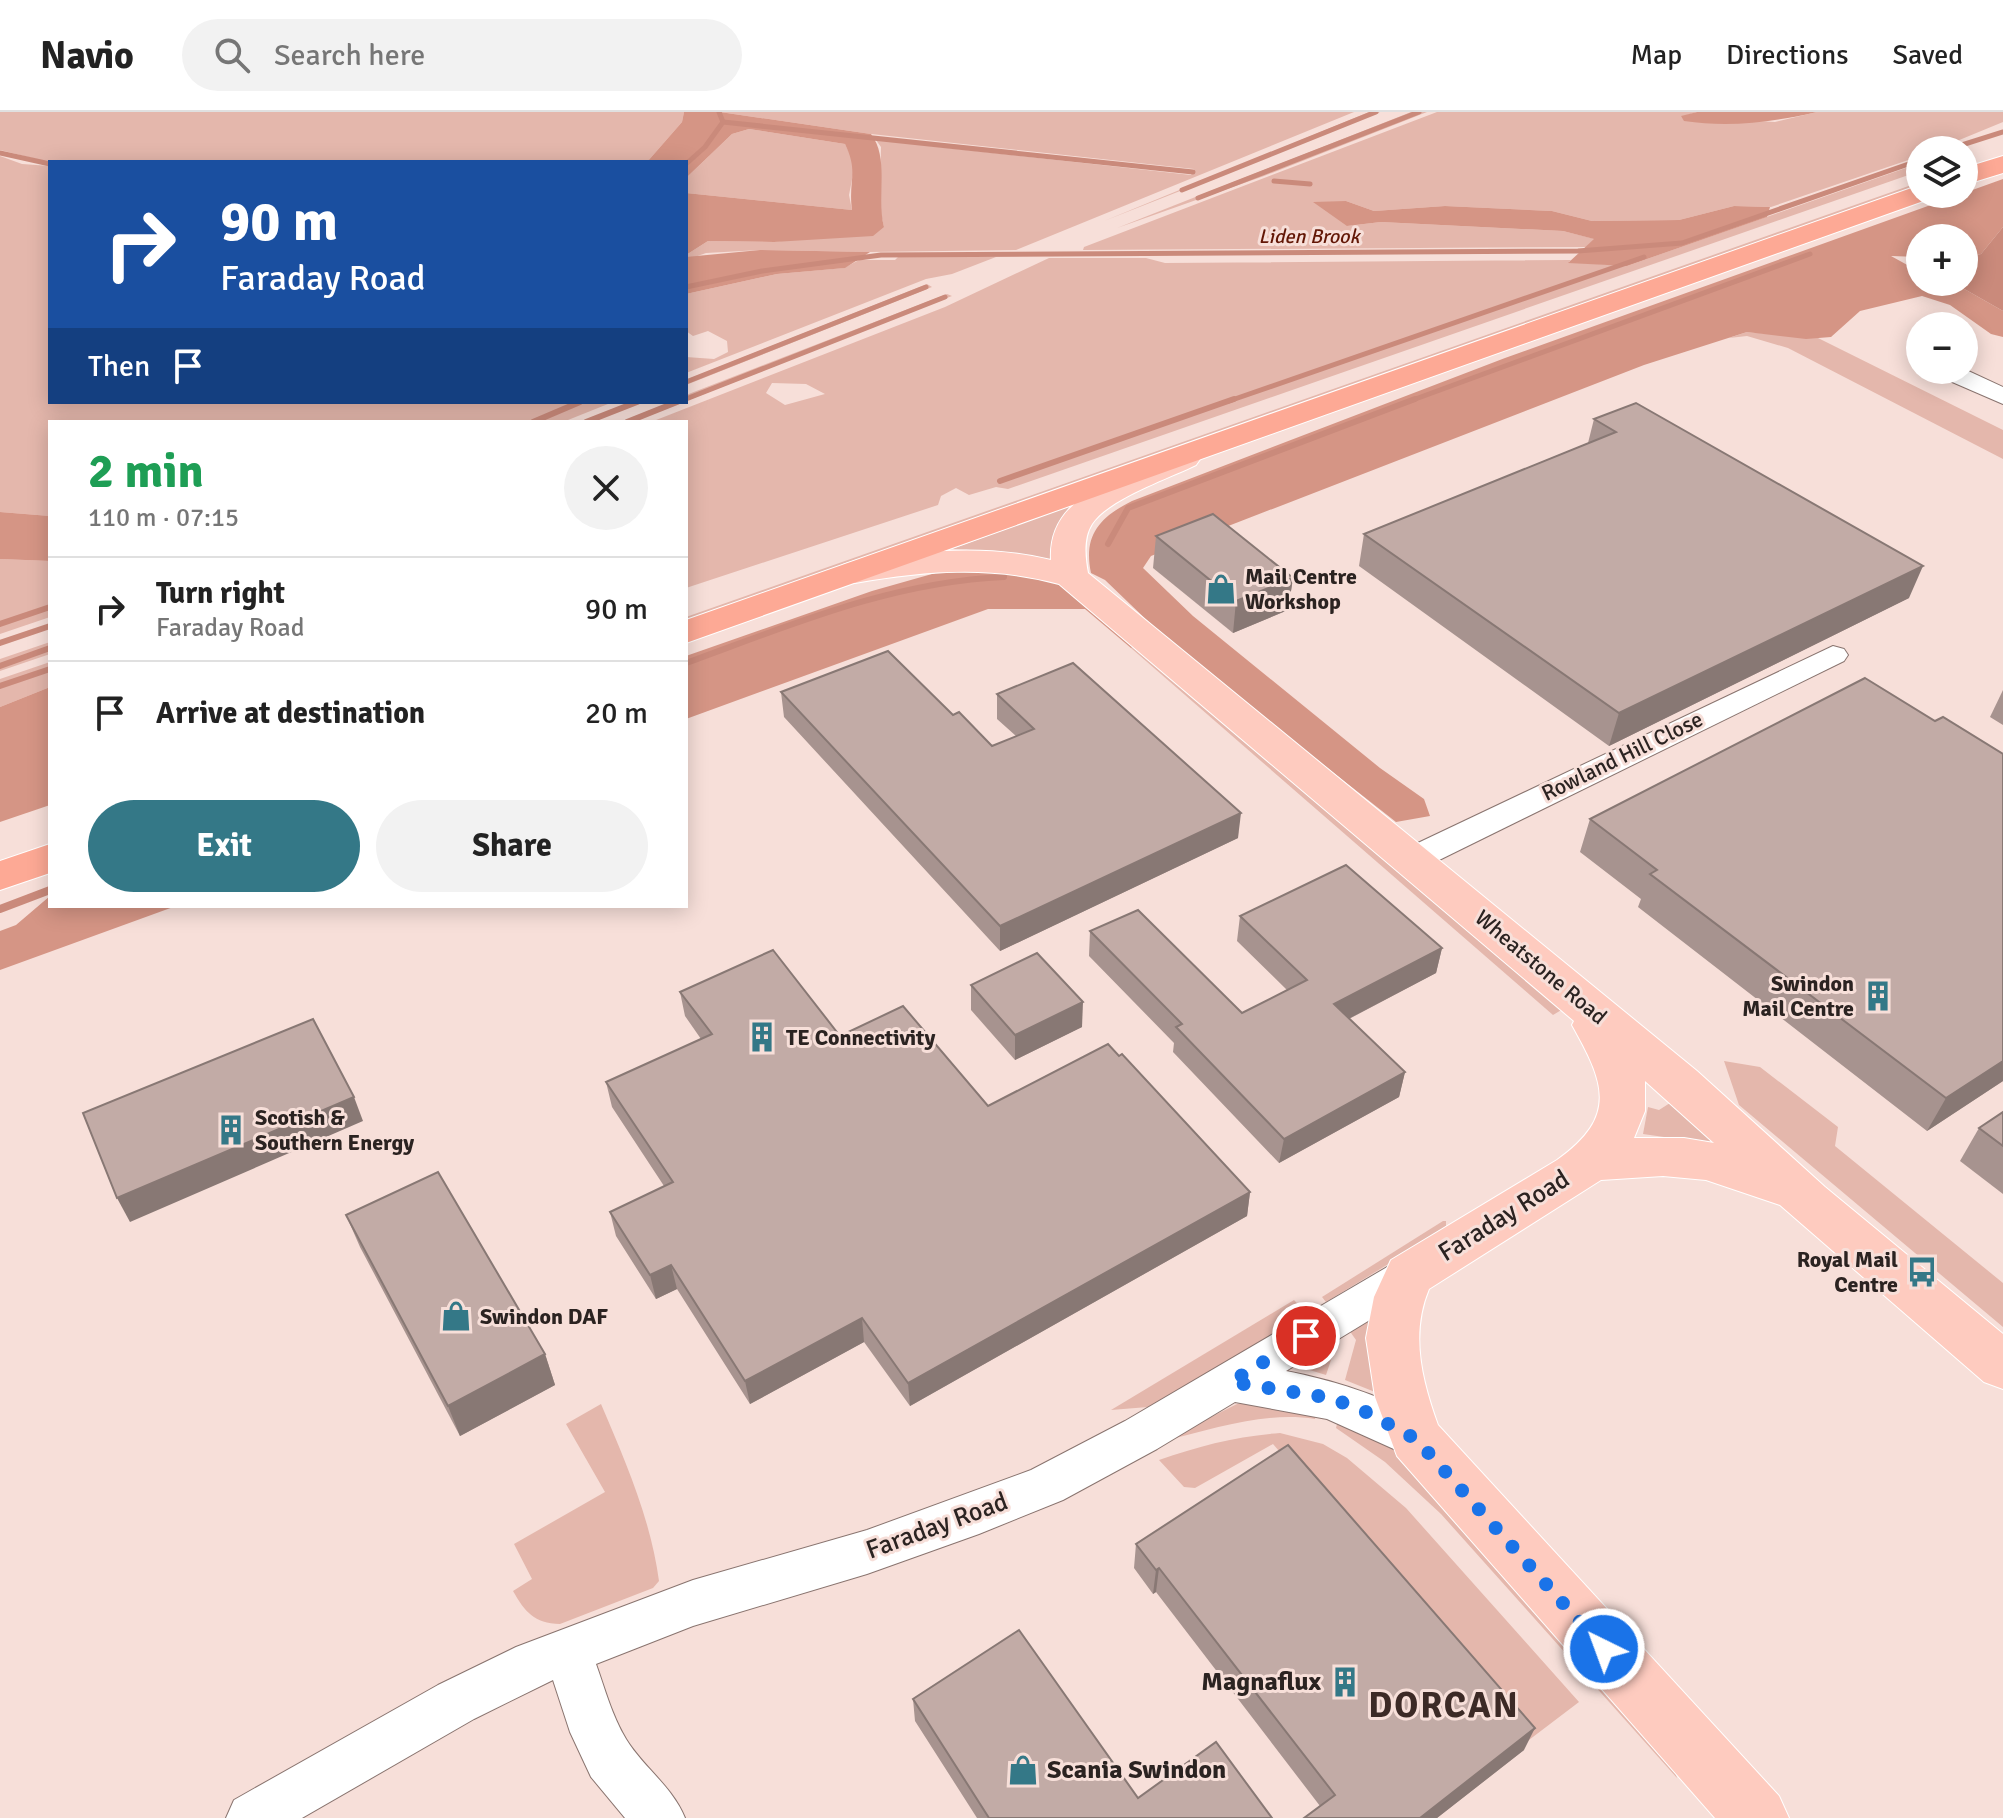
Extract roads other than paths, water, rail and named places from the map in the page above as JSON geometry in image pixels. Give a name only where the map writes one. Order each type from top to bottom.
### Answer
[{"type":"highway","points":[[1978,156],[2003,147]]},
{"type":"highway","points":[[1978,172],[2003,164]]},
{"type":"highway","points":[[688,607],[1906,181]]},
{"type":"highway","points":[[688,631],[1906,198]]},
{"type":"highway","points":[[0,848],[48,831]]},
{"type":"highway","points":[[0,876],[48,859]]},
{"type":"main road","points":[[852,572],[933,559],[976,557],[1020,562],[1071,577],[1068,539],[1071,528],[1085,509],[1207,447]]},
{"type":"main road","name":"Wheatstone Road","points":[[1071,577],[1690,1093],[1808,1201],[2003,1366]]},
{"type":"main road","name":"Faraday Road","points":[[1409,1275],[1589,1162],[1602,1147],[1620,1116],[1625,1086],[1613,1052],[1575,997]]},
{"type":"main road","name":"Faraday Road","points":[[1589,1162],[1634,1157],[1697,1157],[1730,1165],[1808,1201]]},
{"type":"main road","points":[[1409,1275],[1397,1299],[1391,1349],[1398,1386],[1416,1439],[1757,1818]]},
{"type":"street","points":[[1976,384],[2003,396]]},
{"type":"street","name":"Rowland Hill Close","points":[[1413,859],[1833,655]]},
{"type":"street","name":"Faraday Road","points":[[252,1818],[456,1702],[520,1670],[693,1603],[867,1552],[1047,1485],[1141,1435],[1409,1275]]},
{"type":"street","points":[[1231,1382],[1331,1398],[1366,1412],[1416,1439]]},
{"type":"street","points":[[567,1651],[595,1732],[609,1759],[659,1818]]},
{"type":"waterway","name":"Liden Brook","points":[[719,112],[723,122]]},
{"type":"waterway","points":[[1182,190],[1376,112]]},
{"type":"waterway","points":[[1198,198],[1419,112]]},
{"type":"waterway","name":"Liden Brook","points":[[688,162],[705,147],[723,122]]},
{"type":"waterway","points":[[723,122],[1193,172]]},
{"type":"waterway","name":"Liden Brook","points":[[1978,140],[2003,132]]},
{"type":"waterway","name":"Liden Brook","points":[[0,153],[48,164]]},
{"type":"waterway","name":"Liden Brook","points":[[688,287],[762,271],[881,255],[1578,251],[1682,243],[1906,165]]},
{"type":"waterway","points":[[1274,181],[1310,184]]},
{"type":"waterway","points":[[1410,401],[1810,254]]},
{"type":"waterway","points":[[1229,401],[1644,257]]},
{"type":"waterway","points":[[688,381],[926,287]]},
{"type":"waterway","points":[[688,398],[945,297]]},
{"type":"waterway","points":[[1000,481],[1234,399]]},
{"type":"waterway","points":[[1108,544],[1128,508],[1415,399]]},
{"type":"waterway","points":[[538,420],[575,404]]},
{"type":"waterway","points":[[591,420],[632,404]]},
{"type":"waterway","points":[[632,420],[672,404]]},
{"type":"waterway","points":[[688,662],[803,620],[881,596],[921,587],[1004,577]]},
{"type":"waterway","points":[[0,624],[48,608]]},
{"type":"waterway","points":[[0,643],[48,627]]},
{"type":"waterway","points":[[0,666],[48,649]]},
{"type":"waterway","points":[[0,686],[48,670]]},
{"type":"waterway","points":[[0,909],[48,891]]},
{"type":"place","name":"Mail Centre Workshop","points":[[1221,589]]},
{"type":"place","name":"Swindon Mail Centre","points":[[1878,996]]},
{"type":"place","name":"TE Connectivity","points":[[762,1037]]},
{"type":"place","name":"Scotish & Southern Energy","points":[[231,1130]]},
{"type":"place","name":"Royal Mail Centre","points":[[1922,1272]]},
{"type":"place","name":"Swindon DAF","points":[[456,1316]]},
{"type":"place","name":"Magnaflux","points":[[1345,1682]]},
{"type":"place","name":"Scania Swindon","points":[[1023,1770]]},
{"type":"district","name":"DORCAN","points":[[1444,1705]]}]
